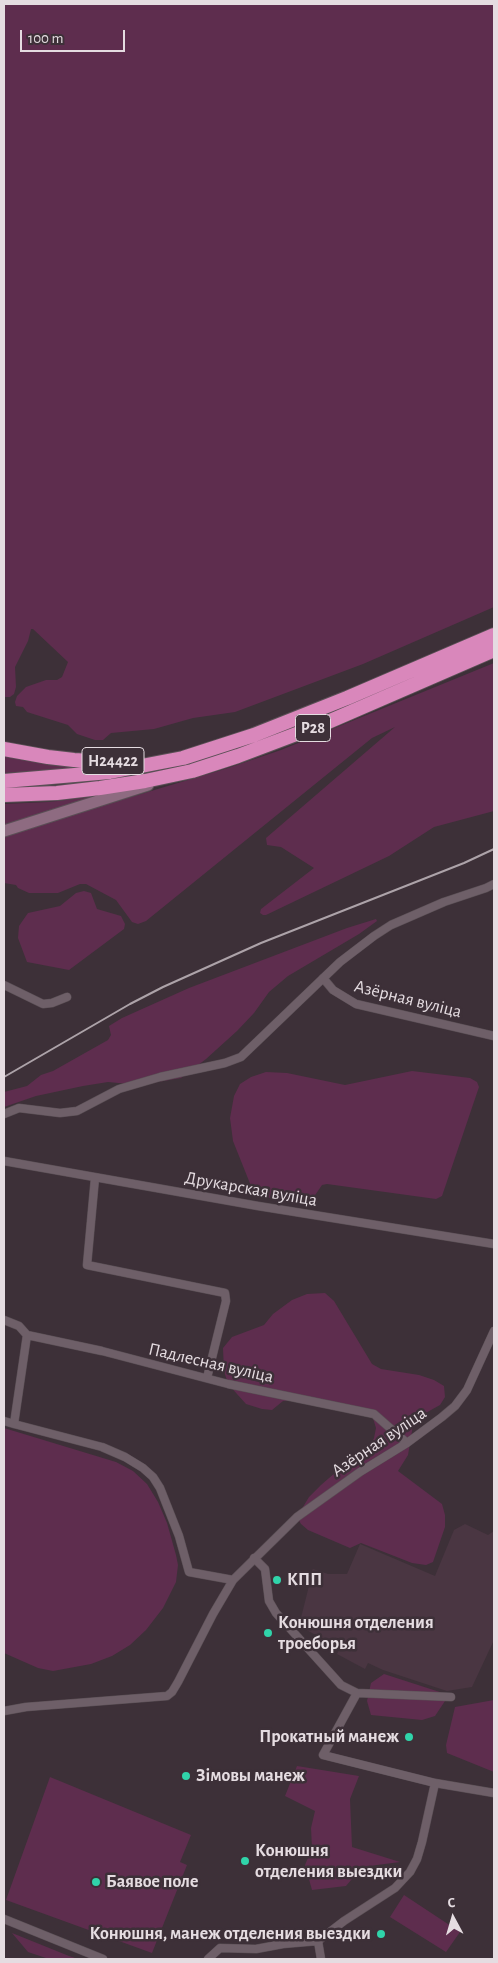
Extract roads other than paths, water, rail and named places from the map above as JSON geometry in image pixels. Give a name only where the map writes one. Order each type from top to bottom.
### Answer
[{"type":"highway","name":"Р28","points":[[4,780],[110,772],[152,765],[222,745],[254,735],[347,698],[494,635]]},
{"type":"highway","name":"Р28","points":[[4,795],[57,793],[100,788],[192,771],[328,722],[494,650]]},
{"type":"highway","name":"Н24422","points":[[4,748],[48,757],[107,762],[137,760],[222,745]]},
{"type":"street","name":"Н24422","points":[[4,832],[192,771]]},
{"type":"street","points":[[4,1114],[19,1108],[60,1113],[76,1111],[119,1089],[160,1077],[226,1063],[241,1057],[322,978],[357,947],[391,925],[444,902],[494,884]]},
{"type":"street","name":"Азёрная вуліца","points":[[322,978],[338,994],[356,1004],[494,1036]]},
{"type":"street","points":[[4,984],[43,1004],[52,1003],[67,997]]},
{"type":"street","name":"Друкарская вуліца","points":[[4,1161],[258,1206],[494,1244]]},
{"type":"street","points":[[95,1178],[87,1265],[225,1293],[226,1301],[207,1378]]},
{"type":"street","name":"Падлесная вуліца","points":[[4,1320],[19,1326],[27,1335],[102,1351],[207,1378],[374,1414],[407,1443]]},
{"type":"street","name":"Азёрная вуліца","points":[[4,1711],[26,1707],[161,1698],[167,1696],[178,1682],[212,1614],[233,1580],[297,1517],[360,1472],[407,1443],[455,1406],[467,1390],[494,1331]]},
{"type":"street","points":[[14,1424],[27,1335]]},
{"type":"street","points":[[4,1421],[102,1447],[125,1457],[143,1468],[153,1477],[172,1516],[185,1554],[188,1572],[233,1580]]},
{"type":"street","points":[[254,1558],[265,1569],[269,1601],[276,1613],[341,1685],[357,1693],[451,1697]]},
{"type":"street","points":[[357,1693],[323,1754],[435,1783],[494,1793]]},
{"type":"street","points":[[208,1959],[220,1948],[256,1949],[283,1944],[318,1941],[344,1921],[395,1888],[410,1872],[417,1859],[435,1783]]},
{"type":"street","points":[[4,1919],[103,1959]]},
{"type":"street","points":[[318,1941],[320,1959]]},
{"type":"railway","points":[[4,1077],[163,987],[261,943],[464,863],[494,849]]},
{"type":"place","name":"КПП","points":[[277,1580]]},
{"type":"place","name":"Конюшня отделения троеборья","points":[[268,1633]]},
{"type":"place","name":"Прокатный манеж","points":[[409,1737]]},
{"type":"place","name":"Зімовы манеж","points":[[186,1776]]},
{"type":"place","name":"Конюшня отделения выездки","points":[[245,1861]]},
{"type":"place","name":"Баявое поле","points":[[96,1882]]},
{"type":"place","name":"Конюшня, манеж отделения выездки","points":[[381,1934]]}]
